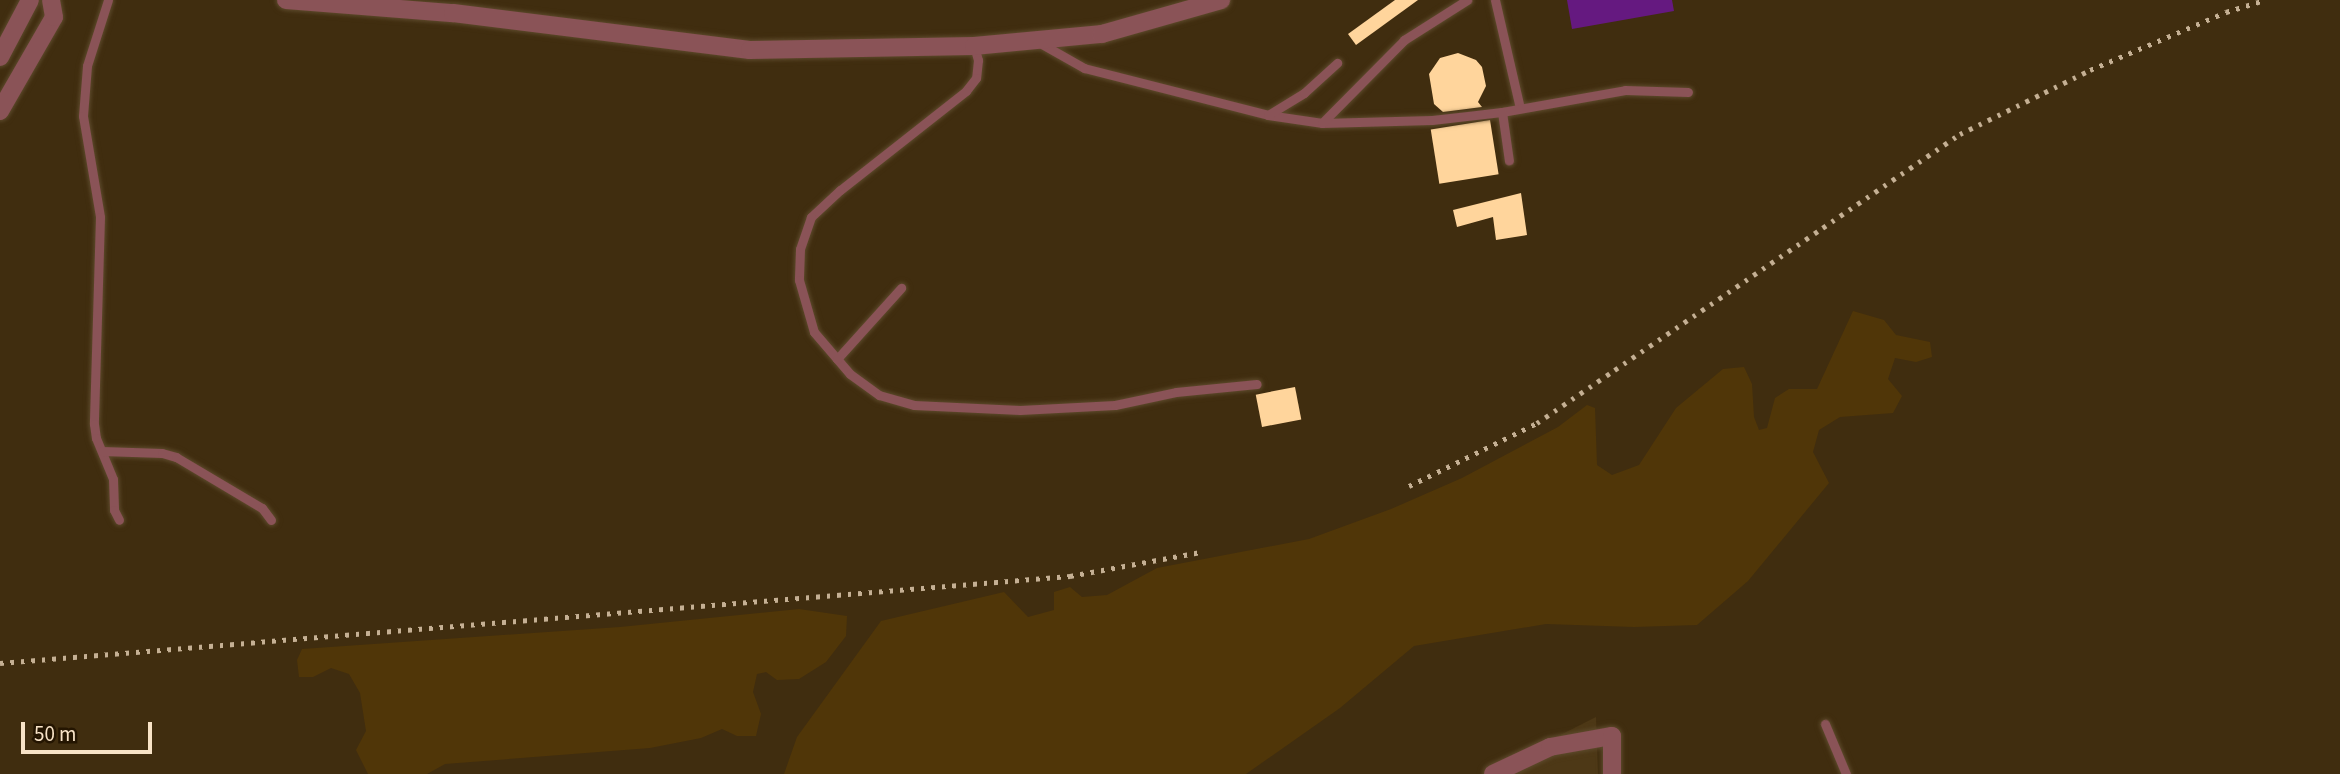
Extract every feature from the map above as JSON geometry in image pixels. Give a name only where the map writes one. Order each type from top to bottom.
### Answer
[{"type":"street","points":[[0,57],[30,0]]},
{"type":"street","points":[[0,111],[54,18],[51,0]]},
{"type":"street","points":[[286,0],[453,13],[750,50],[974,46],[1101,34],[1220,0]]},
{"type":"street","points":[[1493,774],[1550,747],[1612,736],[1612,774]]},
{"type":"lane","points":[[108,0],[87,66],[83,116],[100,217],[94,424],[113,479],[114,510],[119,520]]},
{"type":"lane","points":[[1322,123],[1404,40],[1467,0]]},
{"type":"lane","points":[[1495,0],[1520,108]]},
{"type":"lane","points":[[1035,40],[1084,68],[1268,115],[1322,123],[1432,120],[1502,113],[1625,90],[1688,92]]},
{"type":"lane","points":[[974,46],[978,60],[976,78],[966,91],[840,190],[811,217],[800,249],[799,280],[814,332],[850,374],[879,395],[914,405],[1020,410],[1115,405],[1176,392],[1257,384]]},
{"type":"lane","points":[[1268,115],[1304,93],[1337,63]]},
{"type":"lane","points":[[1502,113],[1509,161]]},
{"type":"lane","points":[[837,359],[901,288]]},
{"type":"lane","points":[[102,451],[162,453],[176,457],[262,508],[271,520]]},
{"type":"lane","points":[[1825,724],[1846,774]]},
{"type":"shaded area","points":[[1567,0],[1672,0],[1674,11],[1572,29]]},
{"type":"shaded area","points":[[1853,311],[1884,320],[1896,335],[1930,342],[1932,357],[1916,362],[1895,358],[1888,379],[1902,396],[1893,413],[1840,417],[1819,430],[1813,452],[1829,483],[1748,581],[1697,625],[1634,627],[1546,624],[1414,646],[1340,708],[1246,774],[784,774],[797,737],[881,621],[1004,592],[1028,617],[1054,610],[1054,592],[1070,587],[1082,597],[1107,595],[1157,568],[1309,539],[1391,509],[1462,478],[1558,427],[1587,405],[1595,408],[1597,465],[1612,475],[1639,465],[1676,408],[1723,369],[1744,367],[1752,384],[1754,417],[1759,430],[1767,428],[1775,398],[1789,389],[1817,389]]},
{"type":"shaded area","points":[[799,609],[847,616],[846,636],[826,662],[799,679],[777,680],[766,672],[757,674],[753,692],[761,714],[756,736],[737,736],[722,729],[701,738],[650,748],[445,764],[427,774],[368,774],[356,750],[366,731],[360,693],[349,674],[331,668],[313,677],[299,677],[297,660],[302,649],[620,627]]},
{"type":"shaded area","points":[[1596,717],[1598,774],[1483,774]]},
{"type":"building","points":[[1395,0],[1418,0],[1356,45],[1348,34]]},
{"type":"building","points":[[1458,53],[1476,60],[1482,67],[1486,86],[1478,102],[1482,107],[1443,112],[1434,104],[1429,74],[1440,58]]},
{"type":"building","points":[[1490,120],[1499,174],[1439,184],[1431,129]]},
{"type":"building","points":[[1521,193],[1527,235],[1496,240],[1493,217],[1457,227],[1453,210]]},
{"type":"building","points":[[1295,387],[1301,419],[1262,427],[1256,395]]},
{"type":"railway","points":[[1409,486],[1537,423],[1960,134],[2090,70],[2226,12],[2265,0]]},
{"type":"railway","points":[[0,663],[1070,576],[1201,552]]}]
